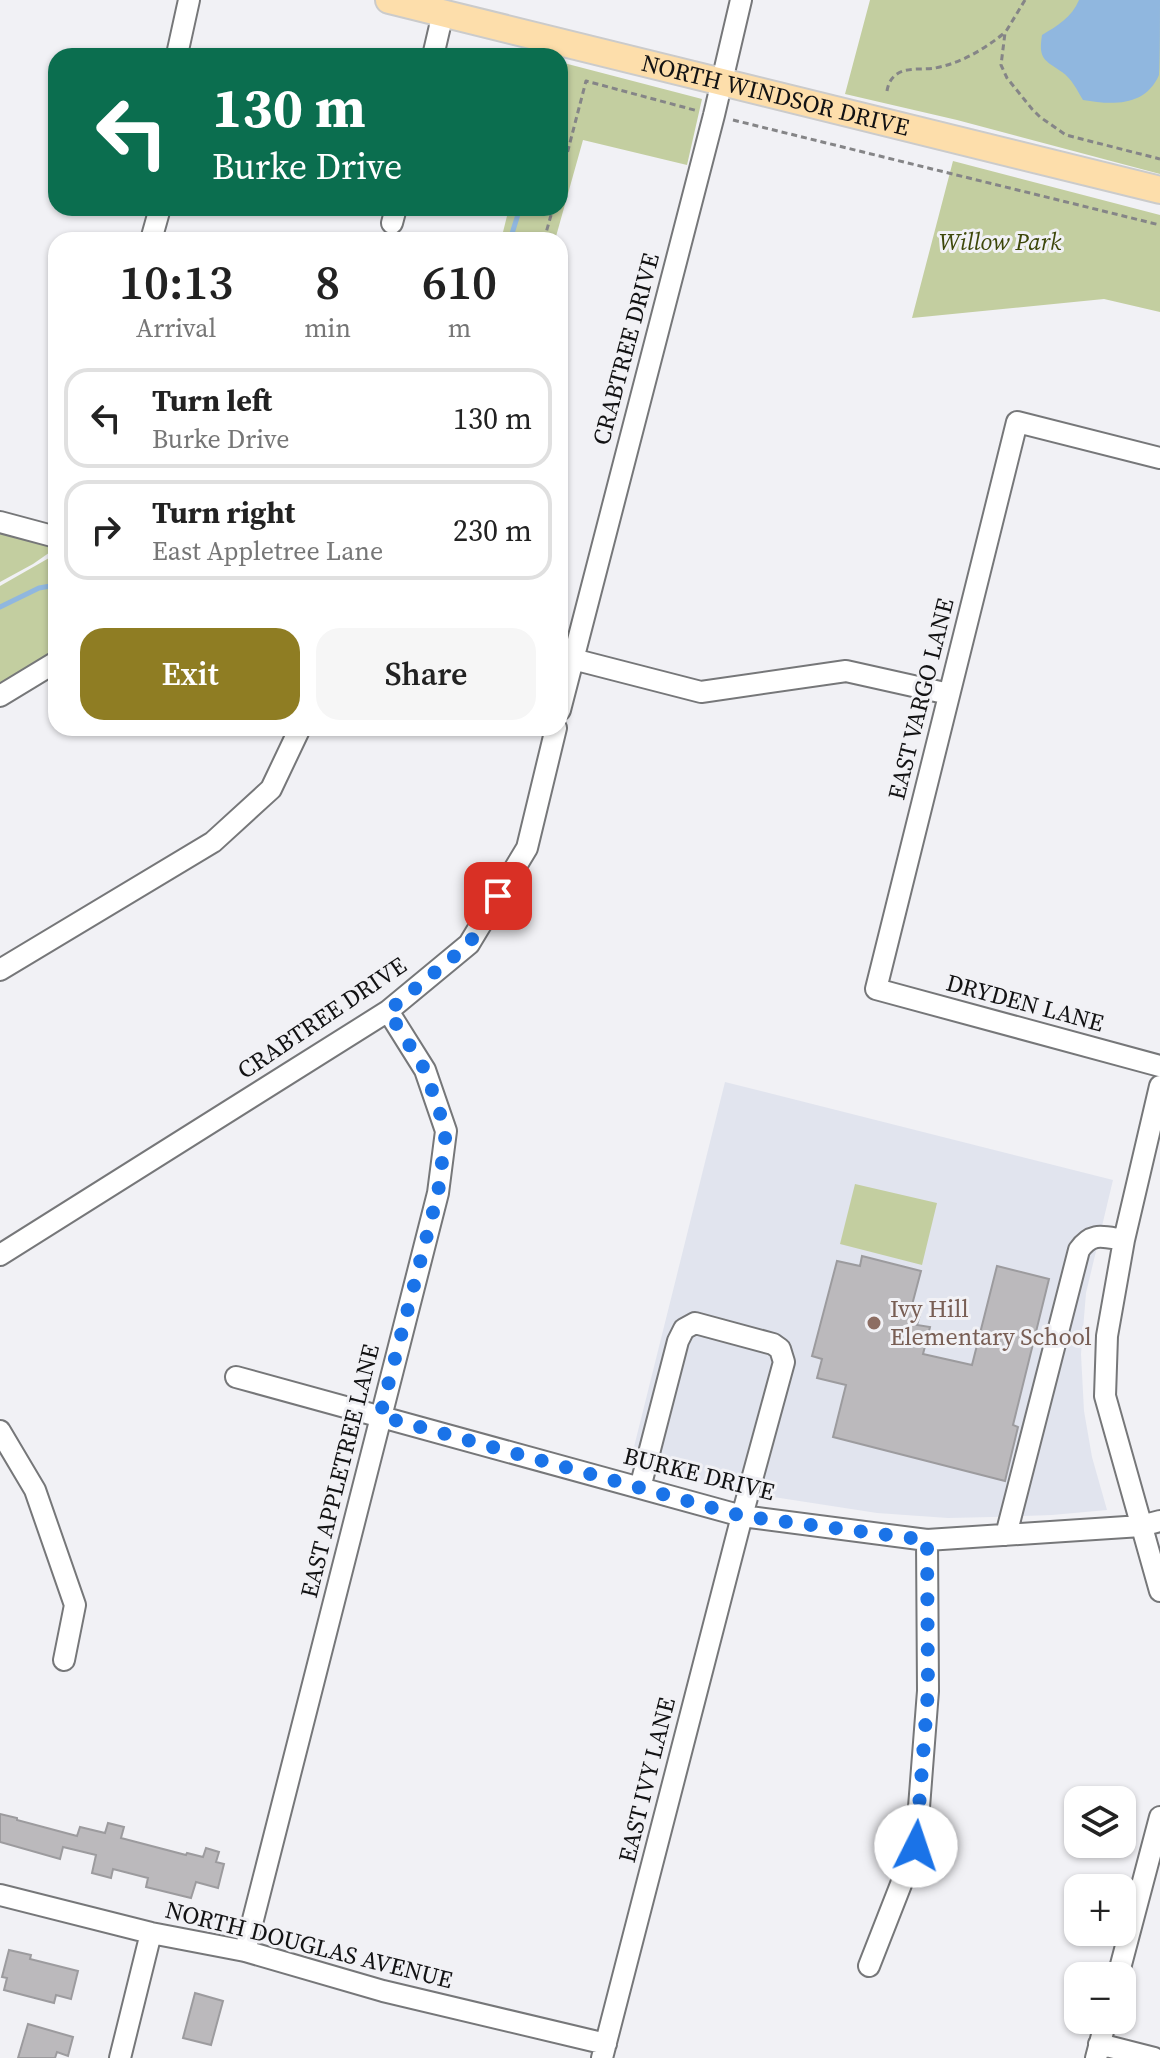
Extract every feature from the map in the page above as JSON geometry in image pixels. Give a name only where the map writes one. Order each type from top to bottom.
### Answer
[{"type":"main road","name":"NORTH WINDSOR DRIVE","points":[[389,0],[1160,190]]},
{"type":"street","points":[[178,48],[189,0]]},
{"type":"street","name":"CRABTREE DRIVE","points":[[568,650],[714,115],[741,0]]},
{"type":"street","points":[[435,48],[443,13]]},
{"type":"street","name":"EAST VARGO LANE","points":[[876,989],[1017,422],[1160,458]]},
{"type":"street","points":[[0,522],[48,535]]},
{"type":"street","points":[[568,658],[701,692],[846,671],[949,694]]},
{"type":"street","points":[[0,696],[48,667]]},
{"type":"street","points":[[0,970],[213,842],[271,789],[296,736]]},
{"type":"street","name":"CRABTREE DRIVE","points":[[0,1255],[388,1011],[469,944],[527,848],[554,736]]},
{"type":"street","name":"DRYDEN LANE","points":[[876,989],[1160,1066]]},
{"type":"street","name":"EAST APPLETREE LANE","points":[[245,1951],[438,1193],[446,1131],[425,1070],[388,1011]]},
{"type":"street","points":[[1160,1086],[1124,1240],[1107,1336],[1105,1396],[1151,1524],[1160,1591]]},
{"type":"street","points":[[1006,1535],[1079,1250],[1085,1241],[1093,1237],[1124,1240]]},
{"type":"street","name":"EAST IVY LANE","points":[[604,2051],[784,1362],[780,1349],[773,1344],[695,1323],[684,1329],[676,1347],[640,1488]]},
{"type":"street","name":"BURKE DRIVE","points":[[236,1377],[742,1516],[927,1540],[1151,1524]]},
{"type":"street","points":[[0,1431],[35,1490],[75,1605],[64,1660]]},
{"type":"street","points":[[869,1966],[916,1846],[928,1691],[927,1540]]},
{"type":"street","points":[[1122,1962],[1160,1817]]},
{"type":"street","name":"NORTH DOUGLAS AVENUE","points":[[0,1895],[151,1933],[245,1951],[604,2051]]},
{"type":"street","points":[[120,2058],[151,1933]]},
{"type":"street","points":[[1098,2051],[1154,2058]]},
{"type":"path","points":[[887,91],[888,84],[897,74],[936,68],[983,50],[1005,33],[1025,0]]},
{"type":"path","points":[[1005,33],[1001,65],[1040,117],[1066,135],[1160,159]]},
{"type":"path","points":[[568,150],[586,81],[1160,225]]},
{"type":"shaded area","name":"Ivy Hill Elementary School","points":[[725,1082],[1113,1180],[1086,1293],[1081,1354],[1084,1411],[1092,1457],[1107,1510],[948,1518],[877,1513],[767,1496],[630,1463]]},
{"type":"green space","points":[[870,0],[1160,0],[1160,174],[845,94]]},
{"type":"green space","points":[[568,64],[702,99],[687,165],[583,140],[568,194]]},
{"type":"green space","name":"Willow Park","points":[[953,161],[1160,215],[1160,312],[1104,299],[912,318]]},
{"type":"green space","points":[[507,216],[562,216],[557,232],[503,232]]},
{"type":"green space","points":[[0,532],[48,544],[48,554],[0,582]]},
{"type":"green space","points":[[48,559],[48,654],[0,684],[0,586]]},
{"type":"green space","points":[[855,1184],[937,1203],[922,1265],[840,1244]]},
{"type":"water","points":[[1079,0],[1160,0],[1159,75],[1145,93],[1116,103],[1083,100],[1069,78],[1044,58],[1042,35],[1068,16]]},
{"type":"building","points":[[862,1256],[921,1271],[912,1305],[922,1308],[917,1325],[930,1327],[923,1354],[972,1365],[997,1266],[1049,1279],[1013,1425],[1018,1427],[1005,1481],[833,1437],[846,1385],[817,1378],[822,1359],[812,1356],[837,1261],[860,1266]]},
{"type":"building","points":[[0,1814],[77,1836],[80,1827],[105,1833],[108,1823],[124,1827],[121,1838],[186,1855],[203,1857],[206,1848],[219,1852],[216,1862],[224,1864],[218,1888],[196,1882],[191,1898],[146,1887],[148,1878],[113,1869],[111,1878],[92,1873],[96,1855],[63,1847],[60,1859],[0,1842]]},
{"type":"building","points":[[9,1950],[31,1955],[30,1959],[78,1971],[71,1999],[56,1995],[54,2003],[4,1990],[7,1978],[2,1977]]},
{"type":"building","points":[[195,1993],[223,2001],[211,2045],[183,2038]]},
{"type":"building","points":[[28,2024],[73,2037],[68,2056],[57,2052],[55,2058],[18,2058]]},
{"type":"waterway","points":[[512,232],[518,216]]},
{"type":"waterway","points":[[0,607],[48,586]]},
{"type":"place","name":"Ivy Hill Elementary School","points":[[874,1323]]},
{"type":"route","points":[[498,896],[469,944],[388,1011],[425,1070],[446,1131],[438,1193],[380,1416],[742,1516],[927,1540],[928,1691],[916,1846]]}]
